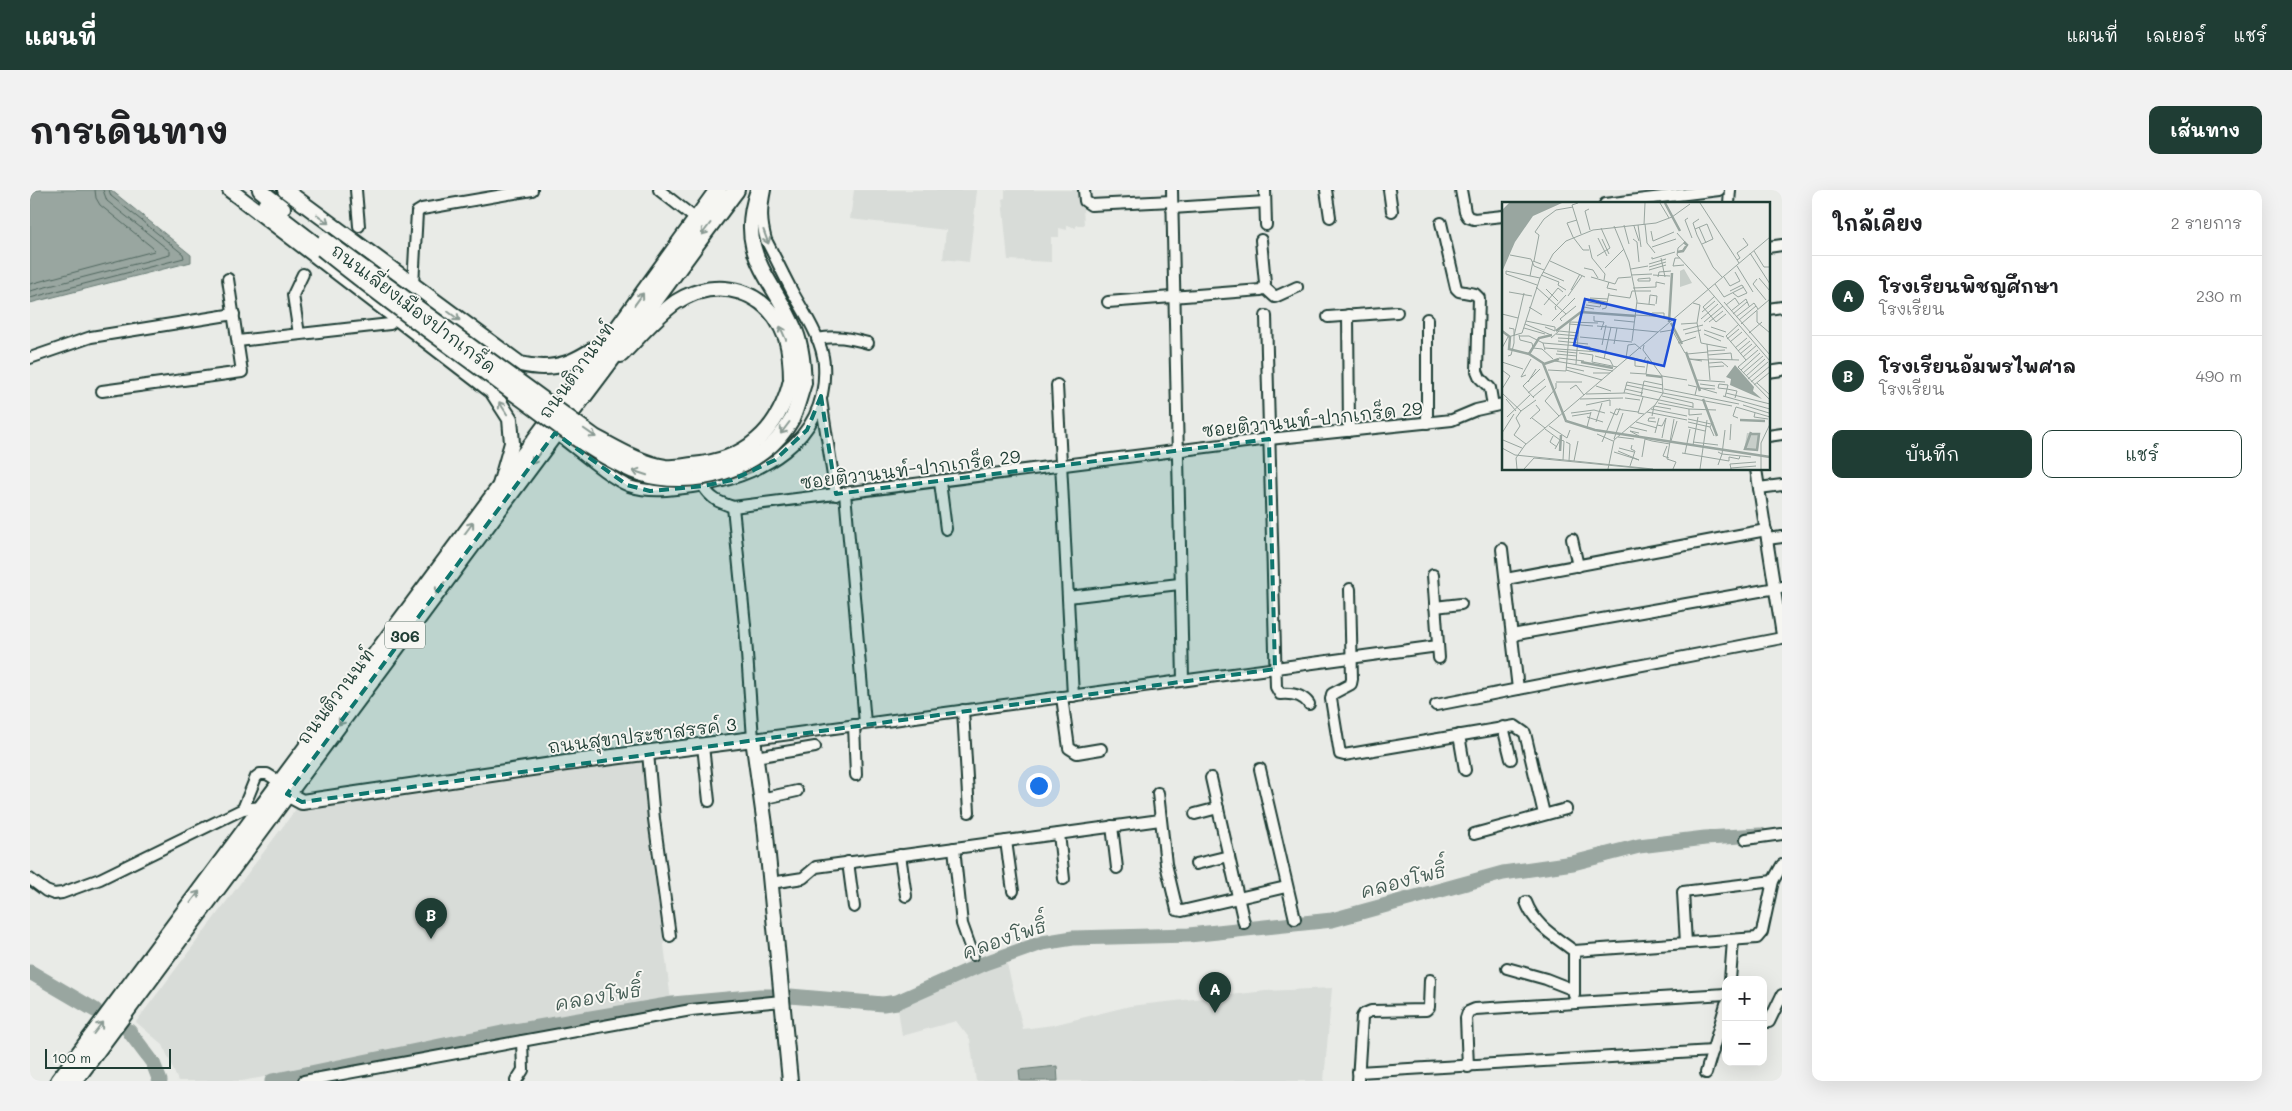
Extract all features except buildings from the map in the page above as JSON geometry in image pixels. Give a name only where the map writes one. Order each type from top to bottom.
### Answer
[{"type":"main road","name":"ถนนเลี่ยงเมืองปากเกร็ด","points":[[230,190],[492,391],[510,419],[512,443],[498,488]]},
{"type":"main road","points":[[244,190],[595,438],[641,461],[667,468],[714,463],[752,445],[768,431],[798,382],[802,358],[796,331],[763,274],[753,250],[750,219],[758,190]]},
{"type":"main road","points":[[260,190],[323,244]]},
{"type":"main road","name":"ถนนเลี่ยงเมืองปากเกร็ด","points":[[286,190],[520,364],[534,368],[556,368],[575,362],[610,338]]},
{"type":"main road","name":"ถนนติวานนท์","points":[[74,1081],[498,488],[718,190]]},
{"type":"main road","name":"ถนนติวานนท์","points":[[59,1081],[262,807],[284,788],[602,373],[625,338],[736,190]]},
{"type":"main road","points":[[602,373],[678,301],[700,291],[714,288],[728,289],[755,298],[766,306],[776,319],[788,347],[798,382]]},
{"type":"main road","points":[[485,387],[506,390],[518,385],[522,372],[520,364]]},
{"type":"main road","name":"ถนนสุขาประชาสรรค์ 3","points":[[284,788],[302,802],[566,763],[753,739],[770,882],[790,1081]]},
{"type":"street","points":[[356,190],[359,226]]},
{"type":"street","points":[[413,285],[417,212],[422,208],[532,190]]},
{"type":"street","points":[[659,190],[696,219]]},
{"type":"street","name":"ซอยติวานนท์-ปากเกร็ด 29","points":[[765,190],[761,210],[766,240],[817,339],[824,364],[821,396],[807,430],[775,460],[760,469],[732,480],[703,486],[709,497],[733,507],[1269,439],[1452,420],[1498,405]]},
{"type":"street","points":[[1084,190],[1085,201],[1091,205],[1265,202]]},
{"type":"street","points":[[1172,190],[1179,584],[1183,680]]},
{"type":"street","points":[[1265,190],[1266,225]]},
{"type":"street","points":[[1326,190],[1330,217]]},
{"type":"street","points":[[1389,190],[1392,211]]},
{"type":"street","points":[[1461,190],[1465,212],[1468,217],[1474,219],[1502,216]]},
{"type":"street","points":[[1621,202],[1719,190]]},
{"type":"street","points":[[1441,223],[1456,288],[1459,291],[1475,294],[1479,298],[1477,371],[1480,378],[1490,388],[1498,405]]},
{"type":"street","points":[[1261,240],[1264,287],[1275,297],[1296,287]]},
{"type":"street","points":[[299,334],[293,295],[303,274]]},
{"type":"street","points":[[102,391],[240,373],[243,369],[228,279]]},
{"type":"street","points":[[1108,302],[1173,295],[1261,290],[1264,287]]},
{"type":"street","points":[[1328,317],[1397,312]]},
{"type":"street","points":[[30,358],[91,337],[234,314]]},
{"type":"street","points":[[1266,316],[1275,669],[1278,692],[1297,694],[1306,699],[1309,704]]},
{"type":"street","points":[[1348,316],[1349,431]]},
{"type":"street","points":[[238,341],[390,324],[395,318]]},
{"type":"street","points":[[1427,319],[1427,423]]},
{"type":"street","points":[[817,339],[832,335],[844,336],[868,343]]},
{"type":"street","points":[[1057,385],[1073,696]]},
{"type":"street","points":[[821,396],[841,494],[860,724],[856,775]]},
{"type":"street","points":[[555,433],[627,486],[650,491],[703,486]]},
{"type":"street","points":[[1436,706],[1782,637],[1778,587],[1756,470]]},
{"type":"street","points":[[940,482],[946,530]]},
{"type":"street","points":[[1759,488],[1782,485]]},
{"type":"street","points":[[733,507],[745,625],[753,739],[1438,646]]},
{"type":"street","points":[[1506,580],[1578,566],[1767,535],[1782,537]]},
{"type":"street","points":[[1572,539],[1578,566]]},
{"type":"street","points":[[1502,549],[1518,689]]},
{"type":"street","points":[[1433,575],[1439,658]]},
{"type":"street","points":[[1068,597],[1179,584]]},
{"type":"street","points":[[1512,635],[1778,587]]},
{"type":"street","points":[[1350,589],[1351,684],[1332,694],[1340,754],[1344,755],[1515,726],[1525,733],[1544,814]]},
{"type":"street","points":[[1435,607],[1461,604]]},
{"type":"street","points":[[1062,697],[1069,748],[1077,753],[1101,749]]},
{"type":"street","points":[[963,710],[969,812]]},
{"type":"street","points":[[1503,727],[1511,759]]},
{"type":"street","points":[[1459,735],[1465,770]]},
{"type":"street","points":[[703,746],[709,801]]},
{"type":"street","points":[[755,757],[815,747]]},
{"type":"street","points":[[648,753],[654,819],[670,936]]},
{"type":"street","points":[[1260,769],[1295,919]]},
{"type":"street","points":[[243,809],[256,777],[260,774],[267,774],[284,788]]},
{"type":"street","points":[[1211,778],[1244,923]]},
{"type":"street","points":[[761,799],[798,791]]},
{"type":"street","points":[[1158,793],[1166,864],[1177,910],[1182,911],[1286,887]]},
{"type":"street","points":[[30,879],[46,891],[54,894],[62,893],[100,879],[243,809],[262,807]]},
{"type":"street","points":[[1195,814],[1218,808]]},
{"type":"street","points":[[1474,834],[1566,809]]},
{"type":"street","points":[[770,882],[803,878],[814,867],[1160,820]]},
{"type":"street","points":[[1112,826],[1117,868]]},
{"type":"street","points":[[1059,834],[1064,879]]},
{"type":"street","points":[[1746,839],[1782,834]]},
{"type":"street","points":[[1006,841],[1013,891]]},
{"type":"street","points":[[954,848],[960,910],[973,954]]},
{"type":"street","points":[[900,856],[906,896]]},
{"type":"street","points":[[1196,864],[1229,856]]},
{"type":"street","points":[[848,862],[854,907]]},
{"type":"street","points":[[1526,902],[1538,924],[1574,951],[1757,938],[1760,935],[1773,881],[1782,865]]},
{"type":"street","points":[[1686,943],[1683,892],[1773,881]]},
{"type":"street","points":[[1730,976],[1733,940]]},
{"type":"street","points":[[1574,951],[1574,1003]]},
{"type":"street","points":[[1507,968],[1546,979],[1574,990]]},
{"type":"street","points":[[1430,980],[1429,1007],[1426,1010],[1371,1011],[1364,1014],[1362,1017],[1358,1077],[1468,1067],[1713,1051]]},
{"type":"street","points":[[1468,1067],[1466,1018],[1468,1012],[1475,1009],[1722,994]]},
{"type":"street","points":[[1769,1022],[1782,995]]},
{"type":"street","points":[[304,1081],[691,1010],[782,998]]},
{"type":"street","points":[[1706,1073],[1722,1018]]},
{"type":"street","points":[[516,1081],[523,1070],[522,1041]]},
{"type":"highlighted area","points":[[821,396],[836,494],[1269,439],[1275,669],[302,802],[287,794],[555,433],[627,485],[650,491],[703,486],[732,480],[775,460],[807,430]]},
{"type":"shaded area","points":[[854,190],[977,190],[969,262],[943,259],[946,230],[850,219]]},
{"type":"shaded area","points":[[1005,190],[1082,190],[1084,225],[1076,225],[1076,228],[1067,225],[1067,230],[1059,228],[1059,237],[1051,237],[1051,262],[1008,260],[1002,199],[1005,198]]},
{"type":"shaded area","points":[[641,759],[671,1001],[242,1081],[178,1081],[163,1045],[136,1022],[296,809]]},
{"type":"shaded area","points":[[1005,956],[1023,1029],[1053,1025],[1130,1006],[1266,991],[1332,988],[1324,1081],[976,1081],[970,1039],[956,1021],[902,1036],[897,1002]]},
{"type":"water","points":[[30,190],[111,190],[191,255],[191,262],[30,303]]},
{"type":"water","points":[[1057,1066],[1058,1081],[1020,1081],[1019,1070]]},
{"type":"waterway","name":"คลองโพธิ์","points":[[272,1081],[502,1033],[673,1004],[760,996],[790,996],[883,1004],[897,1002],[985,963],[1042,943],[1073,938],[1189,935],[1332,920],[1503,873],[1573,863],[1639,846],[1705,838],[1761,835]]},
{"type":"waterway","points":[[30,972],[95,1010]]},
{"type":"waterway","points":[[129,1031],[153,1063],[160,1081]]},
{"type":"place","name":"โรงเรียนอัมพรไพศาล","points":[[431,939]]},
{"type":"place","name":"โรงเรียนพิชญศึกษา","points":[[1215,1013]]}]
